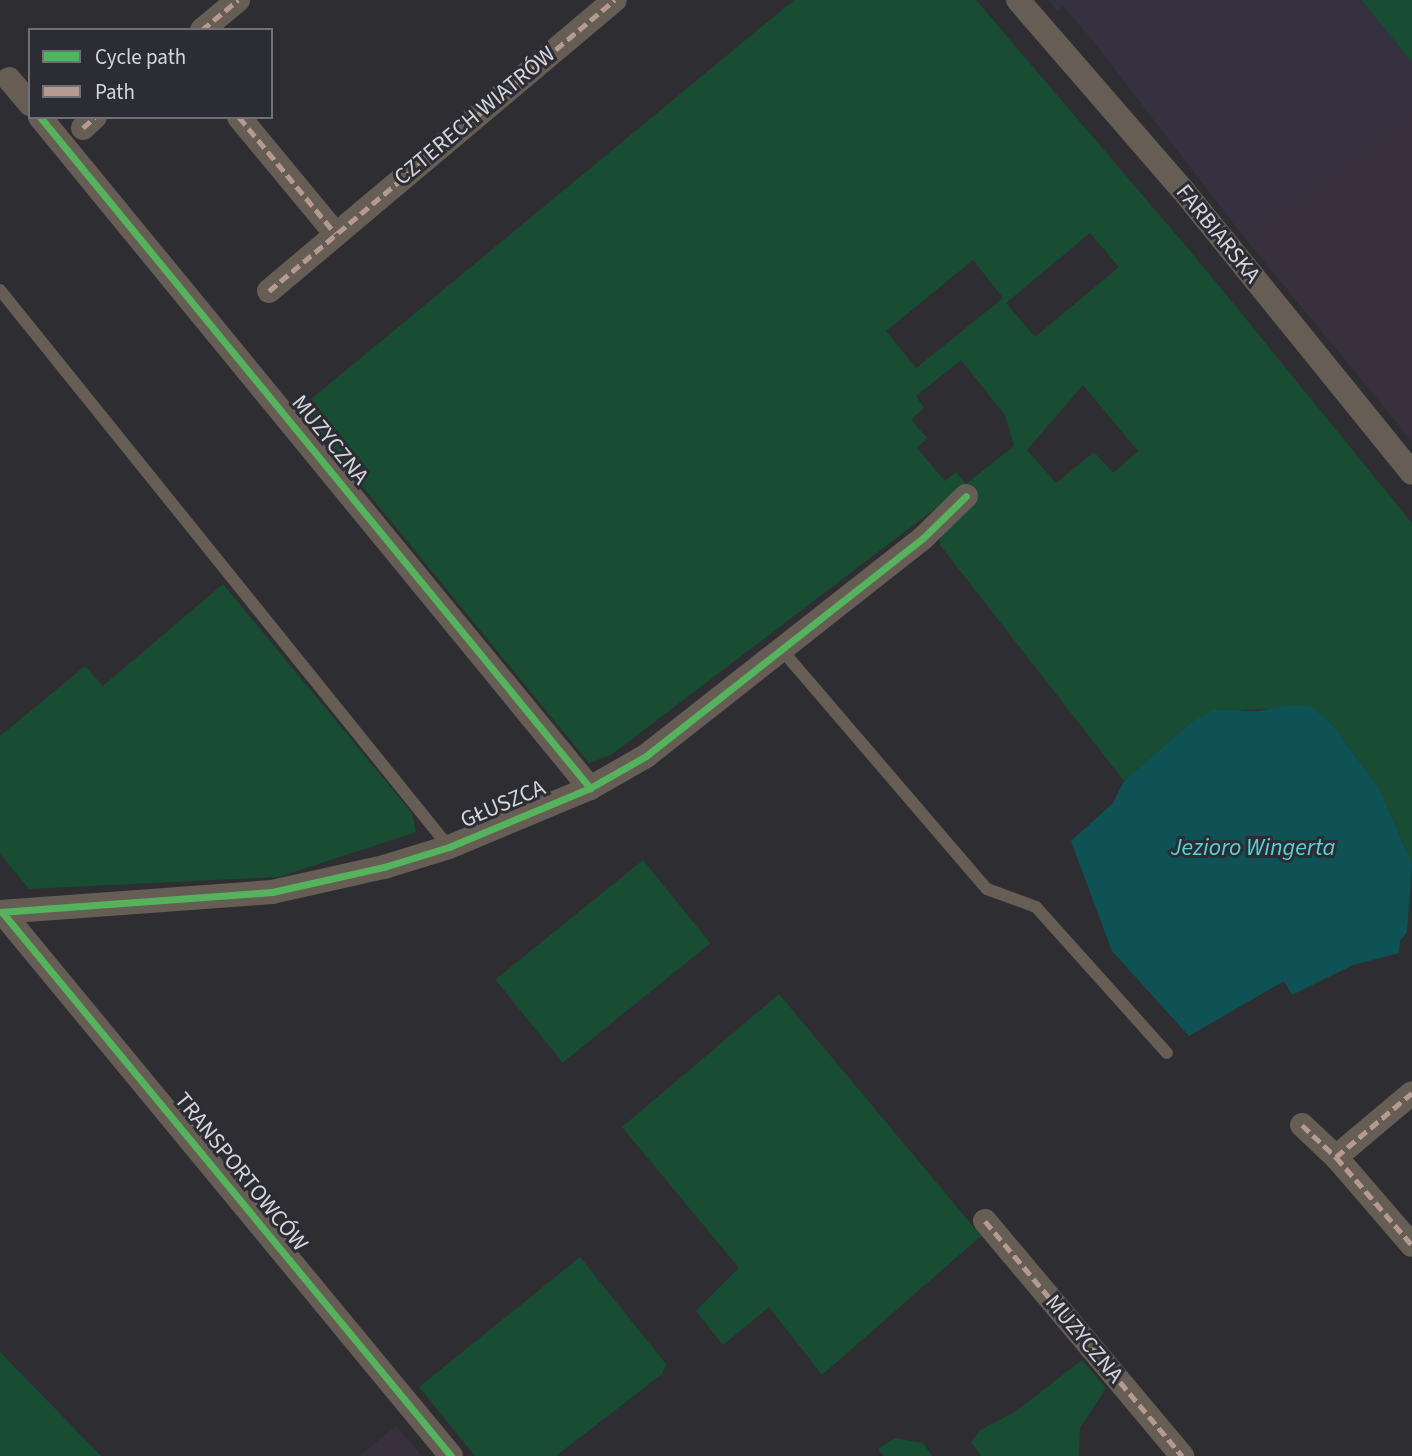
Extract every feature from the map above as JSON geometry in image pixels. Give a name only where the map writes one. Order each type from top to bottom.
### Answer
[{"type":"street","points":[[204,28],[238,0]]},
{"type":"street","name":"FARBIARSKA","points":[[1018,0],[1182,189],[1412,473]]},
{"type":"street","name":"CZTERECH WIATRÓW","points":[[270,291],[335,233],[612,1]]},
{"type":"street","points":[[9,79],[28,102]]},
{"type":"street","name":"MUZYCZNA","points":[[42,119],[590,788]]},
{"type":"street","points":[[241,119],[335,233]]},
{"type":"street","name":"GŁUSZCA","points":[[5,907],[272,892],[384,867],[449,847],[590,788],[646,755],[923,538],[966,496]]},
{"type":"street","name":"TRANSPORTOWCÓW","points":[[5,907],[451,1456]]},
{"type":"street","points":[[1336,1157],[1412,1093]]},
{"type":"street","points":[[1302,1125],[1336,1157],[1412,1245]]},
{"type":"street","name":"MUZYCZNA","points":[[985,1221],[1182,1456]]},
{"type":"lane","points":[[0,290],[449,847]]},
{"type":"lane","points":[[781,649],[987,889],[1036,907],[1167,1053]]},
{"type":"shaded area","points":[[1048,0],[1361,0],[1412,62],[1412,113],[1244,237],[1090,37],[1063,6],[1057,11]]},
{"type":"shaded area","points":[[1412,113],[1412,441],[1244,237]]},
{"type":"shaded area","points":[[396,1426],[422,1456],[359,1456]]},
{"type":"green space","points":[[794,0],[976,0],[1197,259],[1412,523],[1412,864],[1379,788],[1334,727],[1271,709],[1242,710],[1190,723],[1124,781],[940,545],[941,528],[961,489],[611,755],[589,763],[299,409]],"holes":[[[1090,233],[1119,267],[1035,337],[1006,303]],[[973,260],[1003,298],[916,368],[886,331]],[[961,360],[1005,415],[1014,446],[966,484],[956,472],[945,481],[917,448],[927,438],[911,420],[924,408],[916,396]],[[1083,385],[1138,451],[1113,473],[1094,452],[1056,483],[1027,450]]]},
{"type":"green space","points":[[1361,0],[1412,0],[1412,62]]},
{"type":"green space","points":[[223,584],[412,813],[416,832],[279,877],[29,889],[0,854],[0,736],[85,666],[103,686]]},
{"type":"green space","points":[[643,860],[710,943],[563,1063],[495,980]]},
{"type":"green space","points":[[779,994],[981,1236],[822,1375],[769,1307],[723,1345],[696,1311],[739,1268],[622,1127]]},
{"type":"green space","points":[[580,1257],[666,1364],[662,1374],[556,1456],[475,1456],[419,1387]]},
{"type":"green space","points":[[0,1352],[40,1393],[101,1456],[0,1456]]},
{"type":"green space","points":[[1082,1360],[1106,1388],[1080,1428],[1079,1456],[981,1456],[971,1442],[980,1430],[1015,1412]]},
{"type":"green space","points":[[895,1438],[923,1443],[932,1456],[884,1456],[878,1449]]},
{"type":"water","name":"Jezioro Wingerta","points":[[1288,705],[1311,706],[1334,727],[1379,788],[1412,864],[1407,932],[1400,941],[1399,953],[1353,965],[1292,995],[1284,981],[1189,1036],[1112,951],[1071,841],[1113,803],[1124,781],[1190,723],[1213,710],[1259,711]]},
{"type":"marked path","points":[[204,28],[238,0]]},
{"type":"marked path","points":[[269,291],[615,0]]},
{"type":"marked path","points":[[83,128],[93,119]]},
{"type":"marked path","points":[[241,119],[335,233]]},
{"type":"marked path","points":[[1336,1157],[1412,1093]]},
{"type":"marked path","points":[[1302,1125],[1336,1157],[1412,1245]]},
{"type":"marked path","points":[[985,1221],[1182,1456]]},
{"type":"cycle path","points":[[42,119],[590,788]]},
{"type":"cycle path","points":[[0,912],[272,892],[384,867],[449,847],[590,788],[646,756],[923,538],[966,496]]},
{"type":"cycle path","points":[[2,912],[451,1456]]}]
